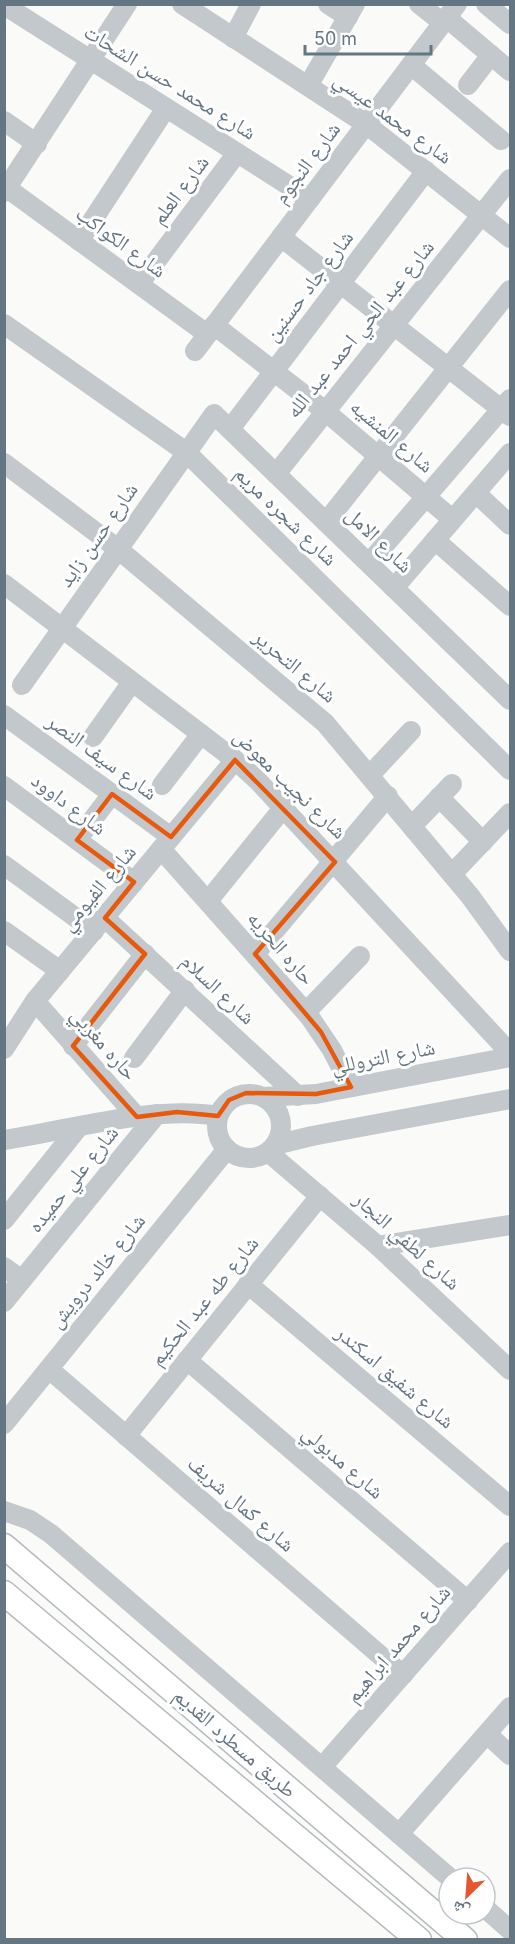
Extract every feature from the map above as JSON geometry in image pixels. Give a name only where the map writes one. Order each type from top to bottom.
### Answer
[{"type":"main road","name":"طريق مسطرد القديم","points":[[4,1546],[465,1940]]},
{"type":"main road","name":"طريق مسطرد القديم","points":[[4,1593],[419,1940]]},
{"type":"street","points":[[6,190],[127,4]]},
{"type":"street","name":"شارع محمد عيسي","points":[[182,4],[366,124],[510,238]]},
{"type":"street","points":[[233,38],[251,4]]},
{"type":"street","points":[[308,86],[352,11],[328,4]]},
{"type":"street","points":[[419,4],[449,15],[510,71]]},
{"type":"street","points":[[486,4],[510,24]]},
{"type":"street","name":"شارع محمد حسن الشحات","points":[[4,5],[310,199]]},
{"type":"street","name":"شارع النجوم","points":[[195,351],[449,15]]},
{"type":"street","points":[[468,85],[491,55]]},
{"type":"street","points":[[411,65],[501,140]]},
{"type":"street","points":[[79,241],[166,108]]},
{"type":"street","points":[[4,121],[36,144]]},
{"type":"street","name":"شارع العلم","points":[[139,284],[237,153]]},
{"type":"street","name":"شارع جاد حسنين","points":[[230,429],[426,171]]},
{"type":"street","name":"شارع عبد الحي احمد عبد الله","points":[[276,474],[510,179]]},
{"type":"street","name":"شارع الكواكب","points":[[6,190],[139,284],[211,329]]},
{"type":"street","points":[[281,237],[449,368],[508,408],[369,563]]},
{"type":"street","points":[[326,522],[510,290]]},
{"type":"street","name":"شارع شجره مريم","points":[[4,324],[186,452],[510,770]]},
{"type":"street","name":"شارع المنشيه","points":[[211,329],[274,370],[379,455],[452,519]]},
{"type":"street","name":"شارع حسن زايد","points":[[22,685],[214,414]]},
{"type":"street","name":"شارع الامل","points":[[214,414],[510,700]]},
{"type":"street","points":[[394,588],[510,453]]},
{"type":"street","name":"شارع التحرير","points":[[4,463],[118,549],[325,723],[452,874],[510,951]]},
{"type":"street","points":[[476,493],[510,525]]},
{"type":"street","points":[[435,540],[510,606]]},
{"type":"street","name":"شارع نجيب معوض","points":[[4,584],[235,760],[284,807],[510,1055]]},
{"type":"street","points":[[93,737],[132,682]]},
{"type":"street","name":"شارع سيف النصر","points":[[4,715],[112,794],[166,843]]},
{"type":"street","points":[[370,775],[411,731]]},
{"type":"street","points":[[162,785],[201,734]]},
{"type":"street","name":"شارع الفيومي","points":[[4,1049],[11,1022],[35,1001],[235,760]]},
{"type":"street","name":"شارع داوود","points":[[4,786],[134,882]]},
{"type":"street","points":[[412,826],[445,791],[483,842]]},
{"type":"street","points":[[77,840],[112,794]]},
{"type":"street","points":[[255,954],[335,862],[388,796]]},
{"type":"street","points":[[208,901],[284,807]]},
{"type":"street","points":[[452,874],[510,813]]},
{"type":"street","name":"حاره الحريه","points":[[166,843],[208,901],[306,1012],[327,1041],[351,1087]]},
{"type":"street","name":"شارع السلام","points":[[4,865],[145,954],[298,1096]]},
{"type":"street","points":[[4,931],[60,971]]},
{"type":"street","points":[[73,1046],[145,954]]},
{"type":"street","points":[[306,1012],[360,956]]},
{"type":"street","points":[[134,1058],[185,990]]},
{"type":"street","name":"حاره مغربي","points":[[35,1001],[137,1118]]},
{"type":"street","name":"شارع التروللي","points":[[264,1097],[298,1096],[351,1087],[510,1055]]},
{"type":"street","points":[[271,1149],[282,1128],[281,1119],[272,1102],[255,1094],[237,1096],[229,1100],[218,1116],[218,1134],[227,1149],[247,1158],[312,1136],[510,1099]]},
{"type":"street","points":[[4,1140],[157,1114],[198,1113],[218,1116]]},
{"type":"street","name":"شارع علي حميده","points":[[4,1302],[157,1114]]},
{"type":"street","points":[[4,1220],[78,1128]]},
{"type":"street","name":"شارع خالد درويش","points":[[8,1412],[49,1369],[227,1149]]},
{"type":"street","name":"شارع لطفي النجار","points":[[271,1149],[510,1370]]},
{"type":"street","name":"شارع طه عبد الحكيم","points":[[126,1436],[320,1196]]},
{"type":"street","points":[[378,1246],[510,1225]]},
{"type":"street","points":[[4,1267],[22,1280]]},
{"type":"street","name":"شارع شفيق اسكندر","points":[[248,1284],[510,1506]]},
{"type":"street","name":"شارع مدبولي","points":[[187,1360],[468,1601]]},
{"type":"street","name":"شارع كمال شريف","points":[[49,1369],[403,1675]]},
{"type":"street","points":[[4,1511],[30,1520],[46,1530],[437,1867]]},
{"type":"street","name":"شارع محمد ابراهيم","points":[[322,1767],[510,1552]]},
{"type":"street","points":[[399,1834],[510,1707]]},
{"type":"street","points":[[487,1734],[510,1755]]},
{"type":"street","points":[[497,1919],[510,1930]]},
{"type":"highlighted area","points":[[235,760],[335,862],[255,954],[321,1032],[351,1087],[316,1094],[246,1093],[229,1100],[218,1116],[177,1112],[137,1117],[73,1046],[145,954],[105,918],[134,882],[77,840],[112,794],[171,837]]}]
